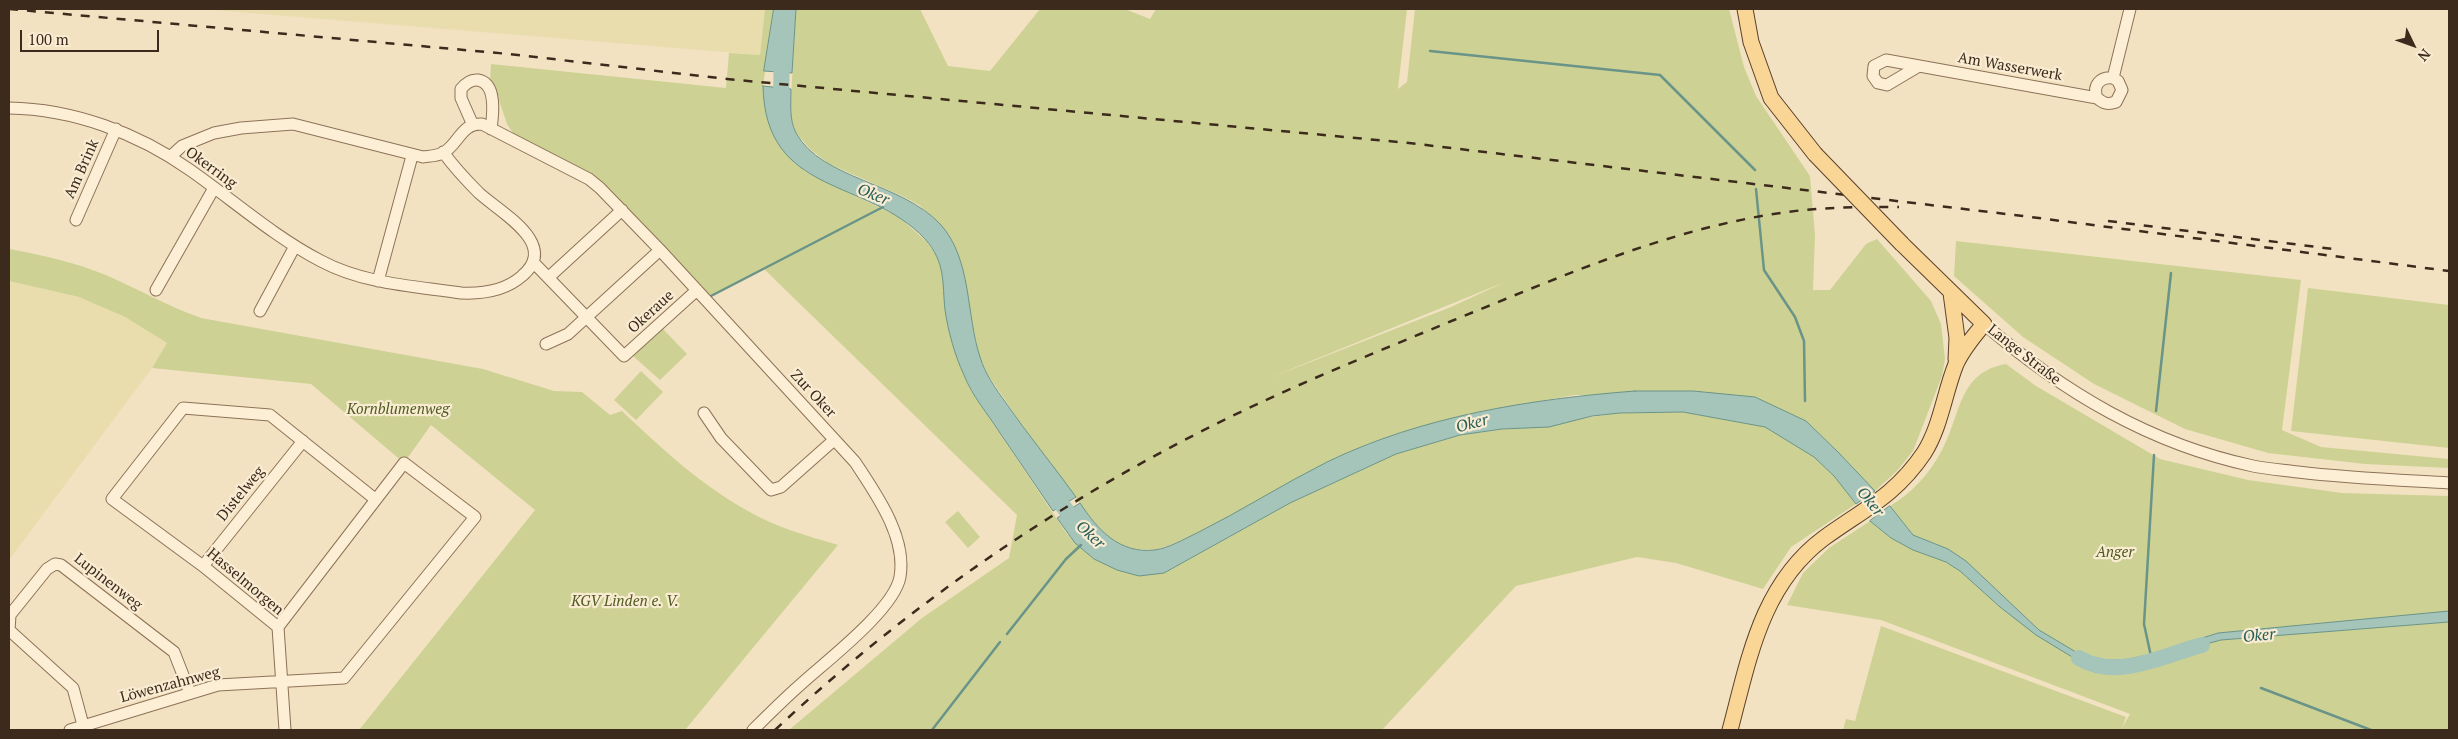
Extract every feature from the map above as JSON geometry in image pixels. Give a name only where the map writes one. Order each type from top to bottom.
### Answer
[{"type":"main road","name":"Lange Straße","points":[[1745,9],[1751,42],[1771,98],[1815,154],[1902,244],[1984,324]]},
{"type":"main road","points":[[1951,293],[1957,338],[1956,364]]},
{"type":"main road","points":[[1730,730],[1757,634],[1768,603],[1782,582],[1808,552],[1824,538],[1886,497],[1903,480],[1924,452],[1936,428],[1956,364],[1967,344],[1984,324]]},
{"type":"street","name":"Am Wasserwerk","points":[[1919,66],[2097,98],[2103,103],[2109,104],[2116,102],[2122,90],[2118,81],[2113,78],[2130,9]]},
{"type":"street","points":[[2097,98],[2095,86],[2098,81],[2103,78],[2113,78]]},
{"type":"street","points":[[491,129],[493,117],[491,91],[487,84],[479,80],[471,80],[461,89],[460,98],[472,123],[443,152],[479,192],[528,235],[535,249],[534,263],[587,317]]},
{"type":"street","points":[[10,110],[45,111],[91,121],[116,129],[170,157]]},
{"type":"street","name":"Zur Oker","points":[[472,123],[482,124],[588,179],[622,210],[854,462],[883,508],[898,545],[901,564],[900,578],[889,599],[868,624],[752,730]]},
{"type":"street","name":"Okerring","points":[[443,152],[423,157],[412,156],[293,124],[250,127],[214,133],[182,146],[170,157],[295,246],[338,269],[378,281],[478,293],[496,290],[511,284],[527,272],[534,263]]},
{"type":"street","name":"Am Brink","points":[[76,220],[116,129]]},
{"type":"street","points":[[378,281],[412,156]]},
{"type":"street","points":[[156,290],[214,188]]},
{"type":"street","points":[[549,277],[622,210]]},
{"type":"street","points":[[260,311],[295,246]]},
{"type":"street","points":[[546,344],[568,334],[660,250]]},
{"type":"street","name":"Okeraue","points":[[587,317],[624,356],[697,290]]},
{"type":"street","name":"Lange Straße","points":[[1984,324],[2049,376],[2111,415],[2150,433],[2190,447],[2253,466],[2352,478],[2449,483]]},
{"type":"street","name":"Hasselmorgen","points":[[285,730],[278,627],[203,566],[112,499],[183,408],[270,415],[303,440]]},
{"type":"street","points":[[704,414],[720,438],[771,490],[781,487],[834,440]]},
{"type":"street","points":[[303,440],[375,499]]},
{"type":"street","name":"Distelweg","points":[[203,566],[303,440]]},
{"type":"street","points":[[278,627],[404,463],[476,517],[344,678],[281,682]]},
{"type":"street","name":"Lupinenweg","points":[[9,630],[10,615],[48,569],[55,564],[62,565],[174,652],[190,692]]},
{"type":"street","points":[[9,630],[73,688],[83,725]]},
{"type":"street","name":"Löwenzahnweg","points":[[70,730],[218,685],[281,682]]},
{"type":"shaded area","points":[[202,9],[765,9],[760,55]]},
{"type":"shaded area","points":[[9,281],[79,297],[125,317],[167,343],[152,368],[9,560]]},
{"type":"green space","points":[[765,9],[774,9],[763,86],[804,171],[899,217],[926,241],[938,258],[944,278],[945,311],[970,389],[1065,531],[1075,543],[1094,559],[1164,573],[1290,503],[1396,454],[1460,435],[1620,413],[1683,412],[1765,427],[1814,457],[1834,476],[1856,504],[1791,547],[1763,589],[1676,563],[1637,557],[1516,586],[1382,730],[789,730],[922,618],[1009,558],[1017,515],[764,269],[709,297],[602,185],[515,136],[507,124],[496,91],[490,82],[491,64],[726,88],[729,53],[760,55]]},
{"type":"green space","points":[[796,9],[920,9],[948,66],[990,71],[1040,9],[1125,9],[1150,19],[1156,9],[1407,9],[1398,89],[1407,82],[1415,9],[1729,9],[1744,67],[1756,96],[1810,176],[1815,235],[1813,290],[1830,290],[1866,244],[1877,239],[1931,301],[1941,324],[1945,359],[1942,376],[1913,451],[1897,471],[1875,491],[1806,421],[1755,397],[1726,395],[1575,395],[1485,411],[1367,444],[1325,463],[1226,519],[1176,543],[1156,550],[1130,549],[1108,538],[1089,516],[1031,438],[988,375],[979,357],[959,259],[952,240],[940,224],[919,205],[829,164],[810,149],[796,133],[790,114]],"holes":[[[1505,282],[1451,307],[1267,379]]]},
{"type":"green space","points":[[1956,241],[2301,280],[2282,430],[2321,447],[2449,459],[2449,468],[2365,464],[2268,453],[2185,429],[2094,384],[2023,337],[1954,276]]},
{"type":"green space","name":"KGV Linden e. V.","points":[[9,249],[58,259],[94,270],[201,318],[483,369],[554,391],[582,392],[610,415],[622,411],[682,465],[731,501],[758,517],[803,535],[838,545],[685,730],[359,730],[535,510],[431,425],[404,463],[311,384],[152,368],[167,343],[125,317],[79,297],[9,281]]},
{"type":"green space","points":[[2308,288],[2449,305],[2449,448],[2291,431]]},
{"type":"green space","points":[[662,328],[687,354],[660,380],[633,356]]},
{"type":"green space","name":"Anger","points":[[2006,364],[2036,386],[2160,459],[2248,480],[2342,493],[2449,496],[2449,611],[2218,633],[2149,655],[2123,660],[2100,660],[2081,655],[2039,630],[1948,549],[1913,535],[1890,506],[1913,489],[1932,467],[1942,450],[1963,397],[1970,385],[1978,376],[1990,369]]},
{"type":"green space","points":[[641,371],[663,392],[636,420],[614,400]]},
{"type":"green space","points":[[958,511],[980,537],[968,548],[945,522]]},
{"type":"green space","points":[[1870,521],[1891,538],[1913,550],[1946,562],[1960,571],[2000,607],[2077,660],[2147,662],[2221,640],[2449,622],[2449,730],[1843,730],[1846,719],[1855,721],[1881,626],[2126,717],[2122,728],[2130,714],[1881,620],[1787,605],[1803,573],[1829,548]]},
{"type":"water","points":[[774,9],[796,9],[792,73],[764,71]]},
{"type":"water","points":[[763,86],[791,89],[792,122],[796,133],[808,149],[824,161],[843,171],[906,199],[925,211],[941,225],[951,239],[958,254],[967,288],[976,341],[985,369],[1014,415],[1076,497],[1053,511],[971,390],[952,343],[945,310],[942,273],[937,256],[932,248],[925,239],[901,219],[876,205],[823,181],[800,167],[781,148],[768,122]]},
{"type":"water","points":[[1635,391],[1693,391],[1755,397],[1806,421],[1875,491],[1856,504],[1834,476],[1814,457],[1765,427],[1683,412],[1620,413],[1592,416],[1549,427],[1502,429],[1460,435],[1396,454],[1290,503],[1164,573],[1139,576],[1117,570],[1094,559],[1075,543],[1057,518],[1080,503],[1102,531],[1120,544],[1142,550],[1160,549],[1213,525],[1327,462],[1363,446],[1401,433],[1439,421],[1517,405],[1596,394]]},
{"type":"water","points":[[1890,506],[1913,535],[1948,549],[1966,561],[2039,630],[2081,655],[2100,660],[2123,660],[2149,655],[2218,633],[2449,611],[2449,622],[2221,640],[2147,662],[2096,665],[2077,660],[2036,635],[2000,607],[1960,571],[1946,562],[1913,550],[1891,538],[1870,521]]},
{"type":"waterway","name":"Oker","points":[[781,109],[782,32],[785,9]]},
{"type":"waterway","points":[[1430,51],[1660,75],[1755,170]]},
{"type":"waterway","points":[[1756,189],[1764,270],[1795,317],[1804,341],[1805,401]]},
{"type":"waterway","points":[[709,297],[883,207]]},
{"type":"waterway","points":[[2156,411],[2171,273]]},
{"type":"waterway","points":[[2152,661],[2144,624],[2154,455]]},
{"type":"waterway","name":"Oker","points":[[1049,488],[1080,528]]},
{"type":"waterway","points":[[1007,634],[1066,559],[1081,545]]},
{"type":"waterway","points":[[932,730],[1000,642]]},
{"type":"waterway","name":"Oker","points":[[2079,658],[2109,667],[2125,667],[2156,660],[2202,645]]},
{"type":"waterway","points":[[2261,688],[2371,730]]},
{"type":"railway","points":[[9,9],[509,54],[727,79],[1409,143],[2023,216],[2449,271]]},
{"type":"railway","points":[[775,730],[824,685],[875,643],[928,602],[1037,526],[1151,458],[1270,398],[1539,285],[1669,238],[1713,226],[1804,210],[1899,207]]},
{"type":"railway","points":[[2108,221],[2333,249]]},
{"type":"park label","name":"Kornblumenweg","points":[[398,410]]}]
